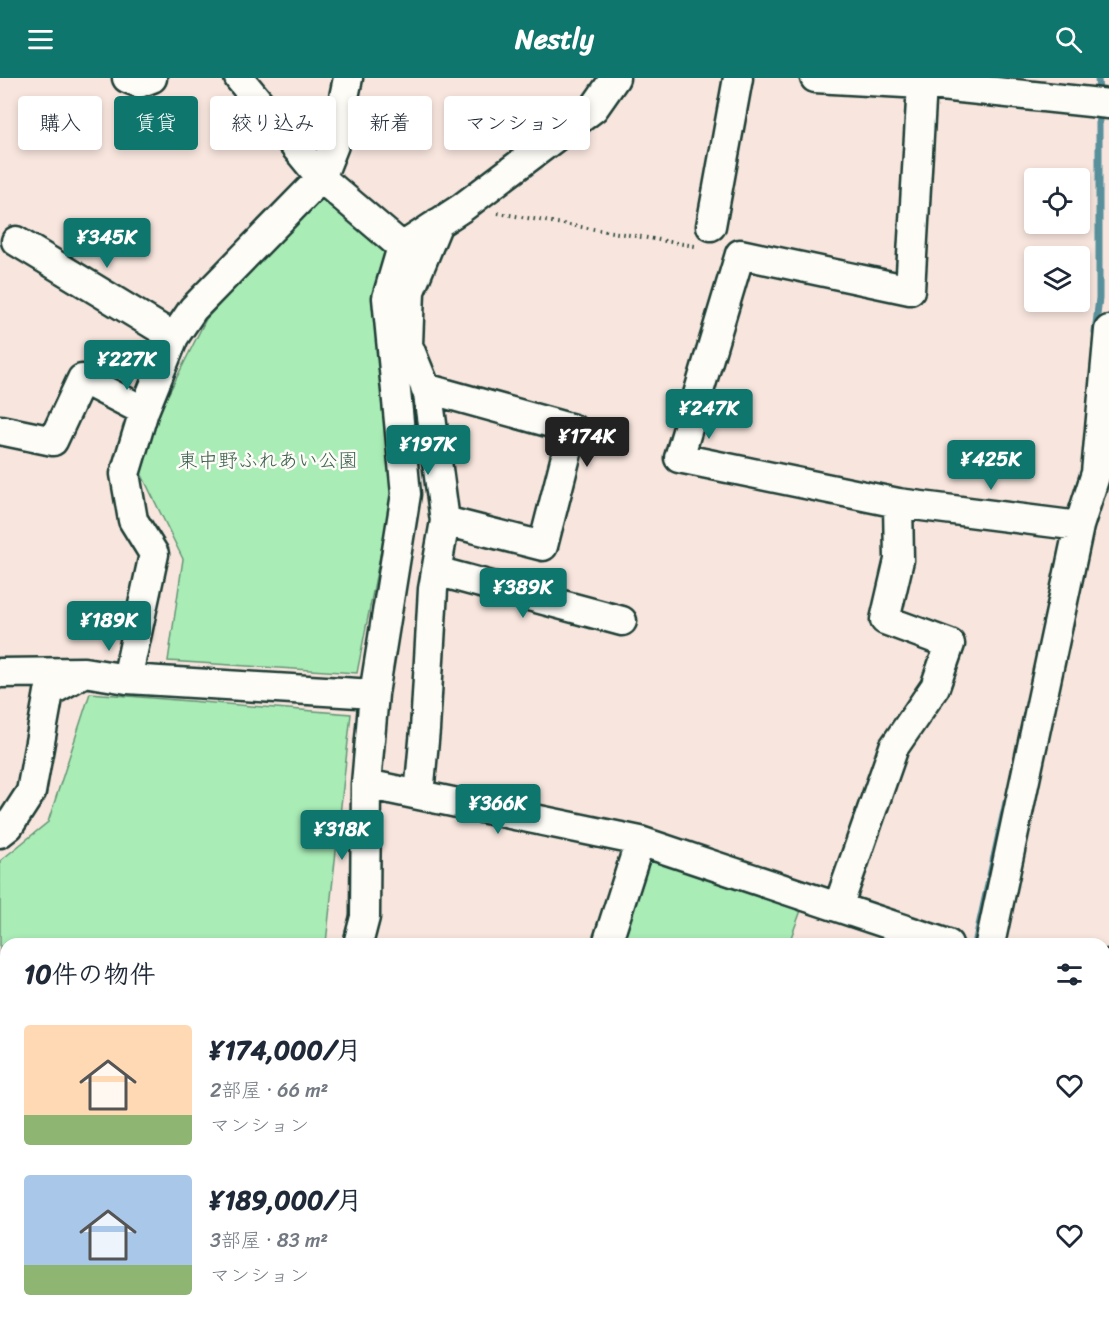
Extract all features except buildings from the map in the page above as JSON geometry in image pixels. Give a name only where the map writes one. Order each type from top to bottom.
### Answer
[{"type":"street","points":[[127,78],[139,83],[152,78]]},
{"type":"street","points":[[239,78],[321,178],[402,247]]},
{"type":"street","points":[[127,678],[154,554],[133,520],[125,474],[144,411],[174,337],[193,309],[321,178],[334,146],[348,78]]},
{"type":"street","points":[[360,938],[365,916],[366,784],[374,694],[406,494],[387,298],[402,247],[463,207],[594,108],[615,78]]},
{"type":"street","points":[[711,226],[738,78]]},
{"type":"street","points":[[815,78],[922,84],[1109,104]]},
{"type":"street","points":[[922,84],[910,291],[740,254],[679,458],[898,503],[1079,526]]},
{"type":"street","points":[[418,795],[425,730],[432,589],[445,521],[425,388],[408,345],[410,291],[438,224]]},
{"type":"street","points":[[16,241],[174,337]]},
{"type":"street","points":[[991,938],[1079,526],[1103,474],[1109,330]]},
{"type":"street","points":[[0,430],[53,441],[82,379],[144,411]]},
{"type":"street","points":[[425,388],[573,429],[543,546],[445,521]]},
{"type":"street","points":[[838,907],[894,747],[935,687],[950,644],[885,620],[899,560],[898,503]]},
{"type":"street","points":[[436,571],[622,621]]},
{"type":"street","points":[[0,674],[84,672],[127,678],[374,694]]},
{"type":"street","points":[[0,833],[9,826],[31,792],[49,692],[84,672]]},
{"type":"street","points":[[366,784],[640,841],[930,938]]},
{"type":"street","points":[[609,938],[640,841]]},
{"type":"path","points":[[463,207],[740,254]]},
{"type":"green space","name":"東中野ふれあい公園","points":[[320,195],[387,255],[372,301],[392,495],[357,673],[168,661],[183,559],[137,465],[157,417],[206,319]]},
{"type":"green space","points":[[90,693],[351,714],[327,938],[0,938],[0,861],[48,822]]},
{"type":"green space","points":[[651,856],[803,905],[791,938],[625,938]]},
{"type":"waterway","points":[[1098,78],[1099,96]]},
{"type":"waterway","points":[[1095,333],[1099,298],[1099,110]]},
{"type":"waterway","points":[[976,938],[1006,802]]}]
